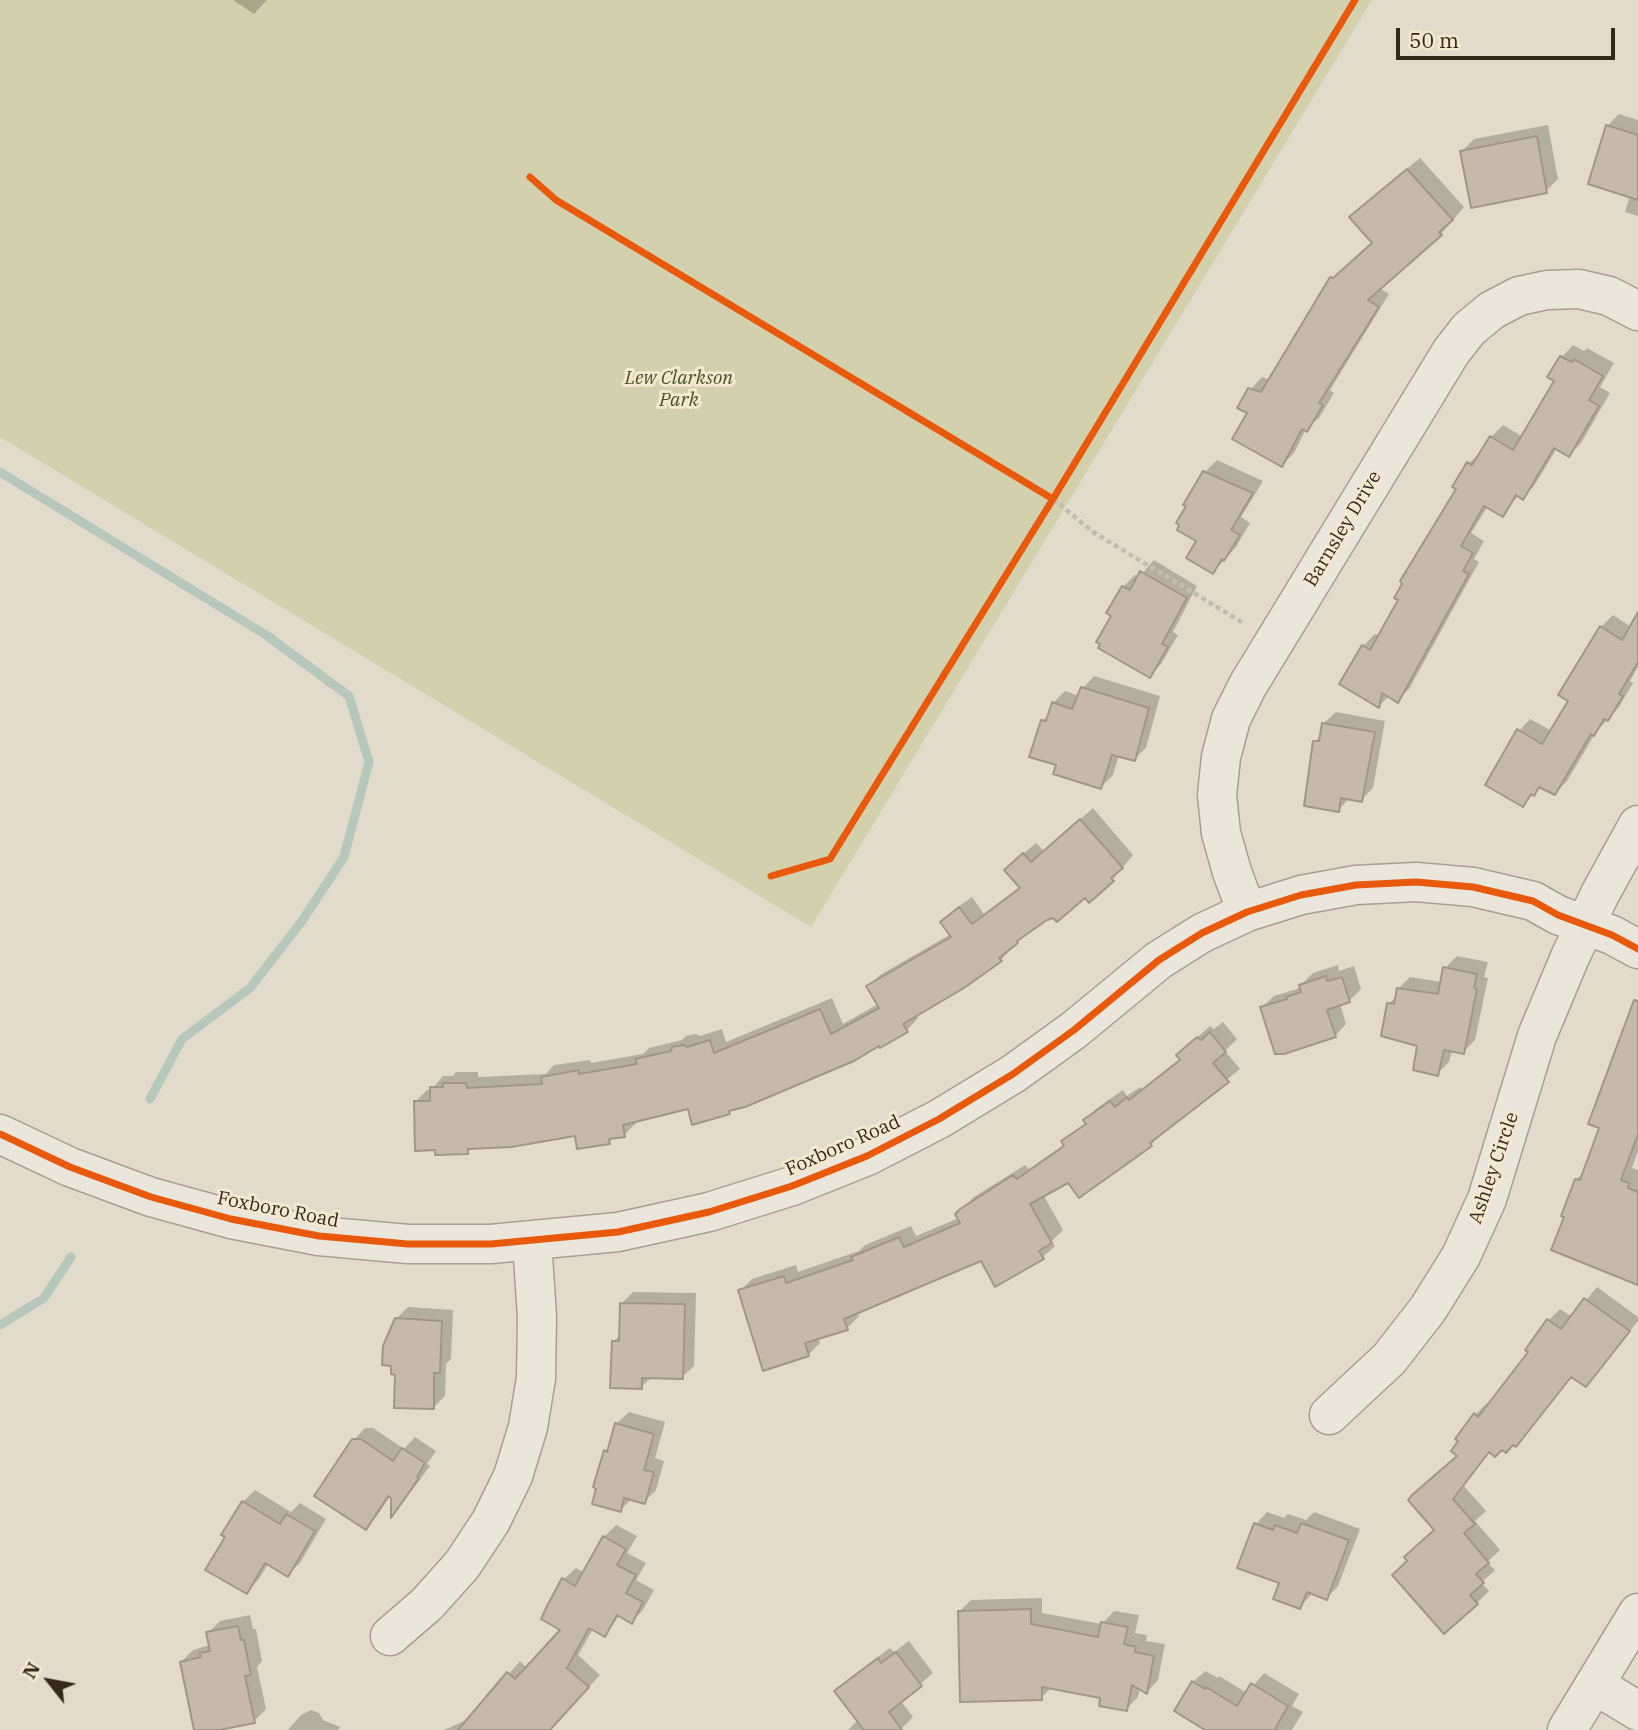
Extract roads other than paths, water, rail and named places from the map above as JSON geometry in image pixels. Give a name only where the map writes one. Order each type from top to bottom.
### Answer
[{"type":"street","name":"Barnsley Drive","points":[[1247,912],[1221,833],[1217,795],[1221,757],[1231,719],[1451,352],[1469,329],[1492,310],[1510,301],[1547,290],[1578,289],[1609,296],[1638,311]]},
{"type":"street","name":"Ashley Circle","points":[[1329,1415],[1389,1359],[1428,1309],[1461,1256],[1487,1199],[1537,1036],[1585,925],[1638,825]]},
{"type":"street","name":"Foxboro Road","points":[[0,1134],[81,1172],[151,1197],[231,1219],[319,1236],[408,1244],[491,1244],[618,1232],[709,1213],[792,1186],[867,1156],[939,1119],[1013,1074],[1074,1030],[1159,960],[1202,933],[1247,912],[1301,895],[1356,885],[1416,882],[1473,887],[1532,901],[1638,949]]},
{"type":"street","points":[[390,1636],[427,1604],[462,1565],[491,1521],[513,1476],[528,1427],[536,1378],[537,1317],[532,1241]]},
{"type":"street","points":[[1567,1730],[1638,1613]]},
{"type":"street","points":[[1595,1685],[1638,1711]]},
{"type":"waterway","points":[[0,472],[266,635],[349,696],[369,762],[344,857],[302,921],[250,988],[182,1039],[150,1099]]},
{"type":"waterway","points":[[0,1325],[44,1298],[71,1257]]},
{"type":"park label","name":"Lew Clarkson Park","points":[[679,390]]}]
